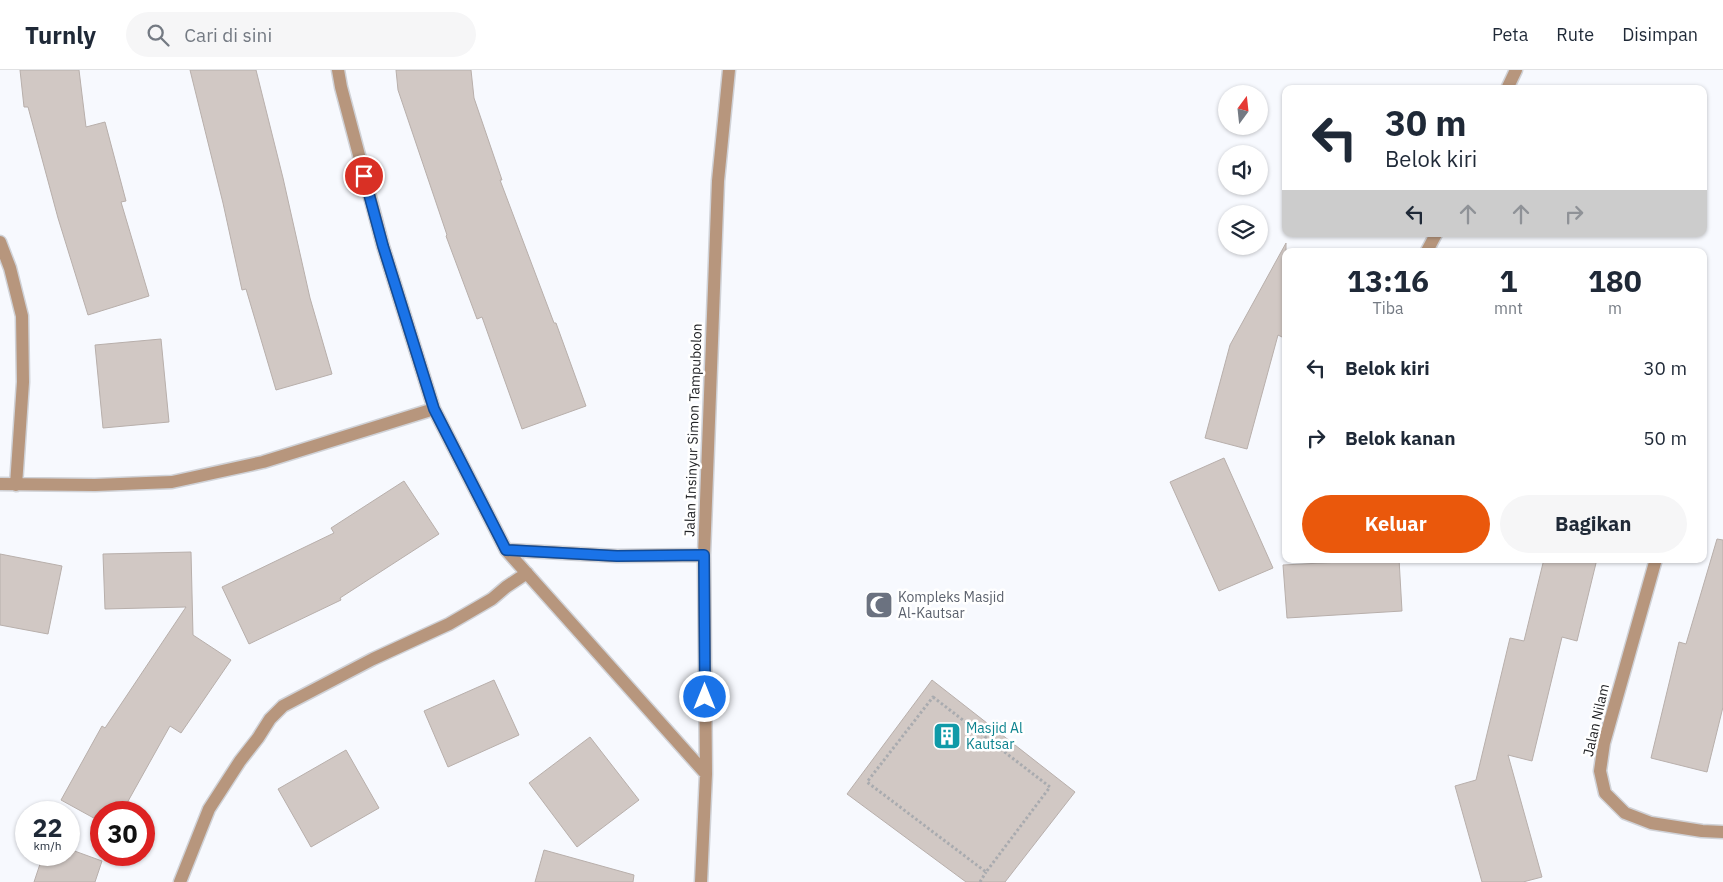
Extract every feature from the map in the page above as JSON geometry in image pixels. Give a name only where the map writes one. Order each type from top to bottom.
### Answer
[{"type":"street","points":[[338,70],[383,246],[434,409],[506,550],[706,774]]},
{"type":"street","name":"Jalan Insinyur Simon Tampubolon","points":[[700,882],[706,774],[704,555],[718,182],[728,70]]},
{"type":"street","points":[[1509,85],[1516,70]]},
{"type":"street","points":[[0,242],[10,268],[22,316],[23,382],[16,485]]},
{"type":"street","points":[[0,484],[95,486],[172,482],[263,462],[434,409]]},
{"type":"street","points":[[506,550],[617,556],[704,555]]},
{"type":"street","name":"Jalan Nilam","points":[[1655,563],[1604,743],[1600,771],[1606,794],[1625,813],[1651,822],[1702,831],[1723,832]]},
{"type":"street","points":[[180,882],[209,809],[270,719],[283,706],[373,659],[449,624],[492,599],[527,573]]},
{"type":"path","points":[[980,882],[1050,787],[933,698],[867,782],[986,872]]},
{"type":"building","points":[[20,70],[79,70],[86,127],[105,122],[126,201],[121,202],[149,296],[88,315],[58,218],[28,107],[24,107]]},
{"type":"building","points":[[190,70],[256,70],[310,298],[332,374],[276,390],[246,289],[242,290],[223,203]]},
{"type":"building","points":[[396,70],[471,70],[474,98],[502,180],[500,180],[586,406],[522,429],[482,317],[477,319],[446,236],[398,90]]},
{"type":"building","points":[[1282,250],[1282,337],[1278,335],[1247,449],[1205,438],[1230,345]]},
{"type":"building","points":[[161,339],[169,422],[103,428],[95,345]]},
{"type":"building","points":[[1224,458],[1273,568],[1219,591],[1170,482]]},
{"type":"building","points":[[404,481],[439,534],[340,598],[341,600],[249,644],[222,587],[334,533],[331,528]]},
{"type":"building","points":[[1717,539],[1723,540],[1723,707],[1707,772],[1651,758],[1679,642],[1686,644]]},
{"type":"building","points":[[191,552],[193,635],[231,660],[181,733],[170,726],[128,801],[90,801],[90,816],[80,810],[80,801],[61,800],[102,726],[105,728],[186,607],[105,609],[103,554]]},
{"type":"building","points":[[0,554],[62,566],[48,634],[0,625]]},
{"type":"building","points":[[1399,563],[1402,611],[1287,618],[1283,565]]},
{"type":"building","points":[[1543,563],[1596,563],[1577,641],[1562,637],[1532,761],[1508,755],[1542,877],[1523,882],[1482,882],[1455,786],[1476,780],[1510,638],[1524,641]]},
{"type":"building","points":[[494,680],[519,735],[448,767],[424,711]]},
{"type":"building","name":"Masjid Al Kautsar","points":[[932,680],[1075,792],[1005,882],[966,882],[847,794]]},
{"type":"building","points":[[590,737],[639,800],[577,847],[529,783]]},
{"type":"building","points":[[346,750],[379,808],[311,847],[278,789]]},
{"type":"building","points":[[544,850],[634,875],[633,882],[535,882]]},
{"type":"building","points":[[80,853],[90,857],[90,866],[100,866],[95,882],[34,882],[39,866],[80,866]]},
{"type":"place","name":"Kompleks Masjid Al-Kautsar","points":[[879,605]]},
{"type":"place","name":"Masjid Al Kautsar","points":[[947,736]]},
{"type":"route","points":[[364,176],[383,246],[434,409],[506,550],[617,556],[704,555],[705,697]]}]
